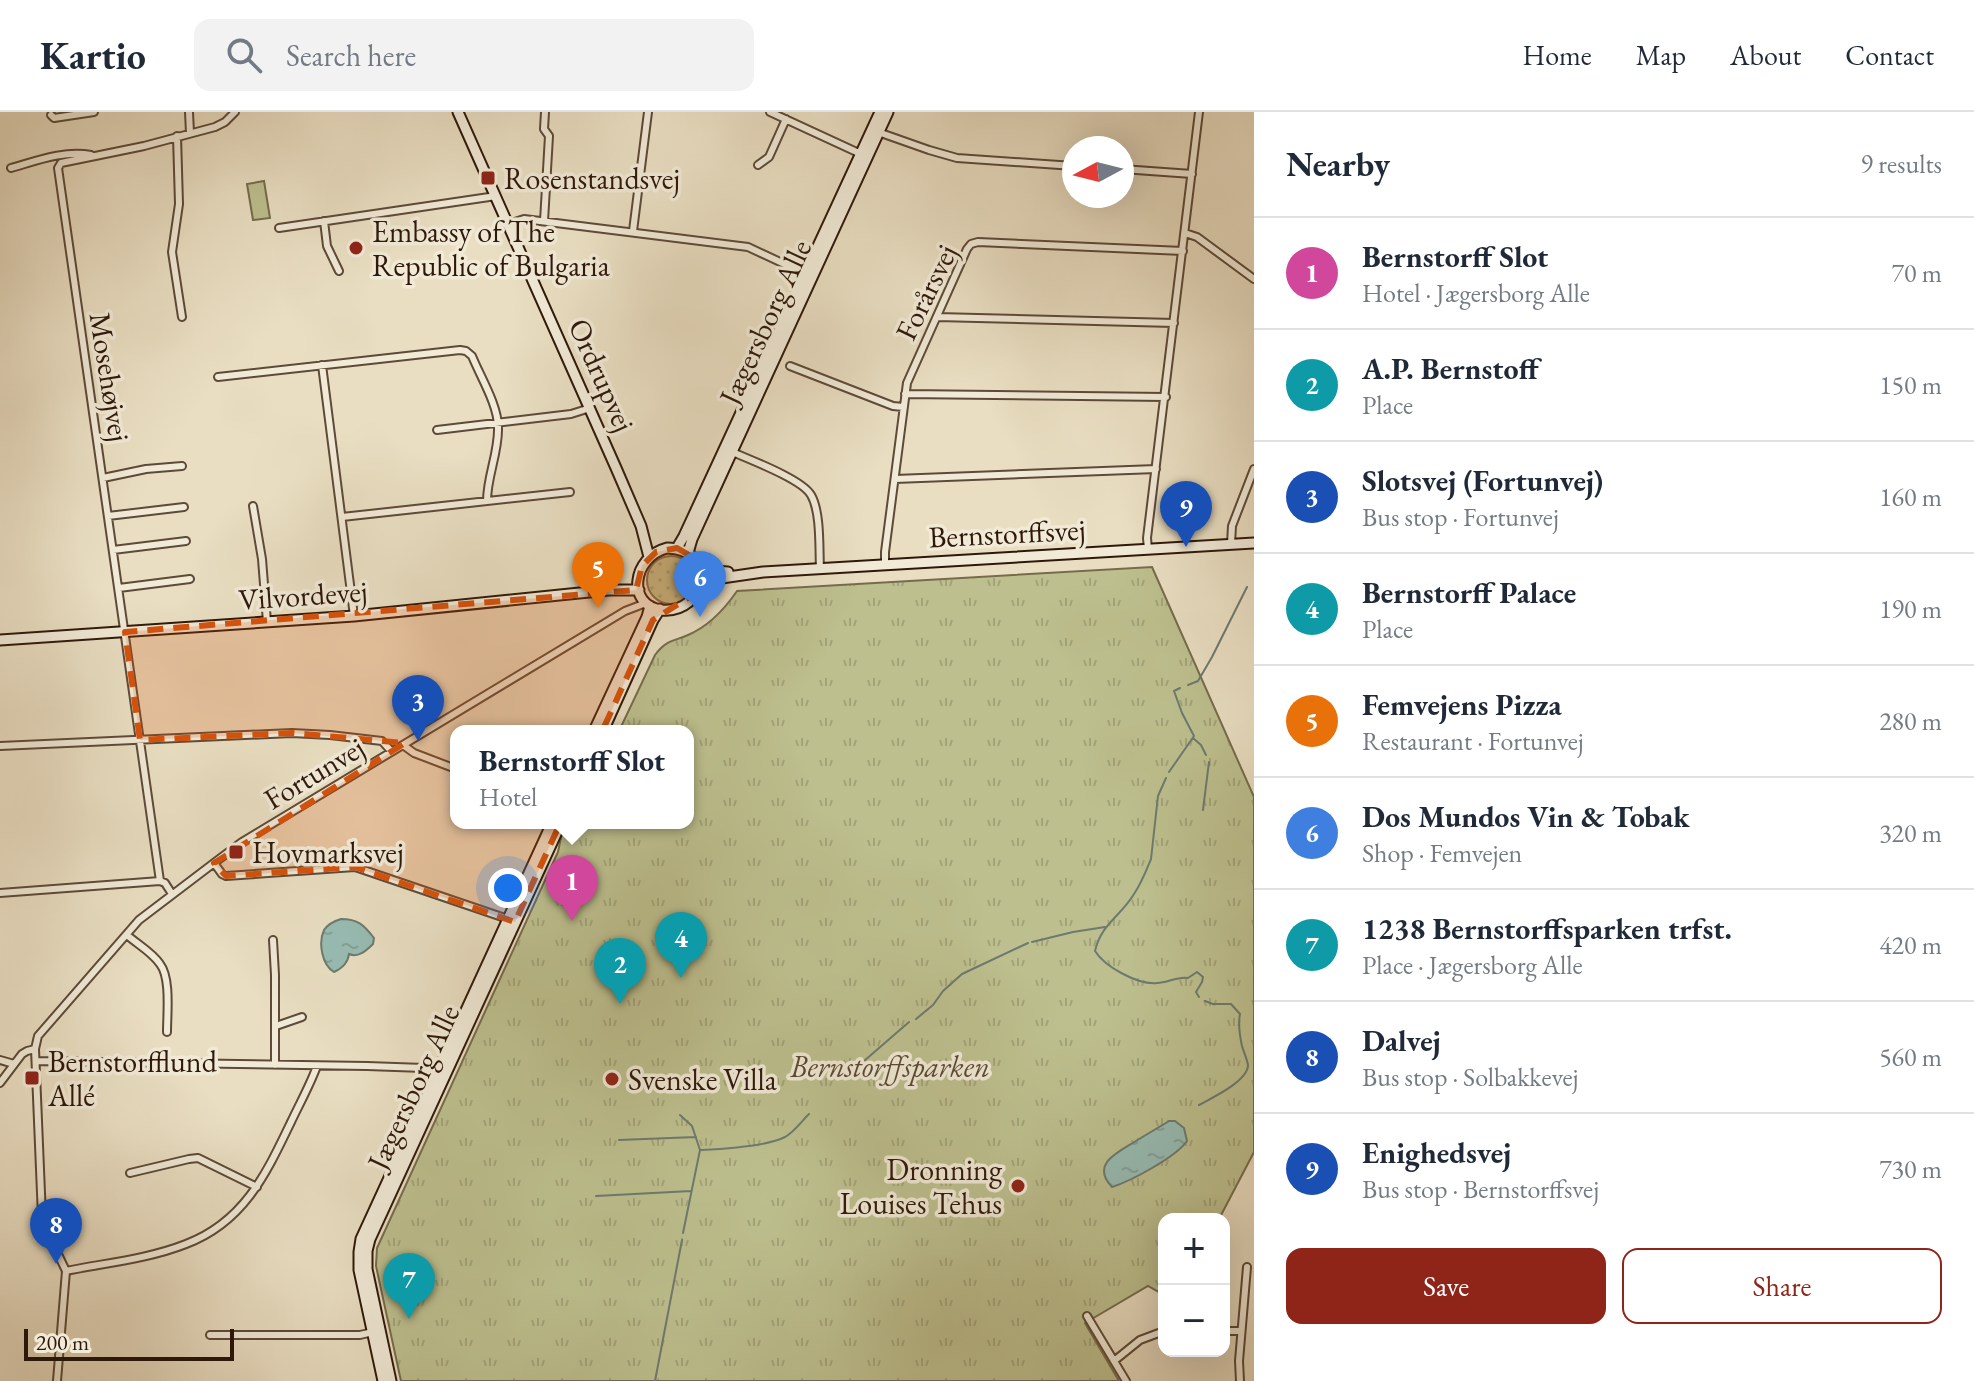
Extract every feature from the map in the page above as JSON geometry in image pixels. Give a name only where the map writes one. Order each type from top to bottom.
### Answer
[{"type":"street","points":[[51,115],[54,118],[94,112]]},
{"type":"street","points":[[189,112],[190,133]]},
{"type":"street","name":"Mosehøjvej","points":[[160,881],[58,168],[61,163],[215,127],[235,112]]},
{"type":"street","name":"Ordrupvej","points":[[458,112],[641,526],[649,557]]},
{"type":"street","points":[[544,221],[549,136],[544,129],[545,112]]},
{"type":"street","points":[[633,231],[648,112]]},
{"type":"street","points":[[770,112],[864,156]]},
{"type":"street","name":"Jægersborg Alle","points":[[677,548],[728,450],[864,156],[880,112]]},
{"type":"street","name":"Jægersborg Alle","points":[[875,131],[888,112]]},
{"type":"street","points":[[1148,549],[1199,112]]},
{"type":"street","points":[[758,165],[769,157],[786,119]]},
{"type":"street","points":[[875,131],[957,158],[1062,165]]},
{"type":"street","points":[[177,136],[179,204],[172,252],[182,317]]},
{"type":"street","name":"Mosehøjvej","points":[[11,168],[77,153],[94,156]]},
{"type":"street","points":[[1134,170],[1192,174]]},
{"type":"street","points":[[279,228],[496,196]]},
{"type":"street","points":[[509,224],[524,219],[748,247],[809,275]]},
{"type":"street","points":[[324,221],[327,246],[339,271]]},
{"type":"street","points":[[1185,233],[1197,237],[1251,277],[1254,268]]},
{"type":"street","name":"Forårsvej","points":[[885,565],[907,383],[971,244],[1183,251]]},
{"type":"street","points":[[937,317],[1174,323]]},
{"type":"street","points":[[218,377],[466,351],[472,356],[498,423],[487,501]]},
{"type":"street","points":[[322,365],[354,616]]},
{"type":"street","points":[[790,366],[802,375],[903,407]]},
{"type":"street","points":[[905,394],[1166,397]]},
{"type":"street","points":[[437,430],[571,414],[590,408]]},
{"type":"street","points":[[728,450],[801,484],[810,493],[816,508],[820,569]]},
{"type":"street","name":"Jægersborg Alle","points":[[688,553],[728,450]]},
{"type":"street","points":[[103,478],[146,469],[182,466]]},
{"type":"street","points":[[895,479],[1156,469]]},
{"type":"street","points":[[1231,544],[1232,526],[1254,469]]},
{"type":"street","points":[[342,517],[570,492]]},
{"type":"street","points":[[253,506],[262,559],[267,622]]},
{"type":"street","points":[[108,516],[184,507]]},
{"type":"street","name":"Ordrupvej","points":[[641,526],[660,550]]},
{"type":"street","points":[[113,550],[186,541]]},
{"type":"street","name":"Bernstorffsvej","points":[[701,576],[1254,543]]},
{"type":"street","points":[[606,725],[653,620],[646,597],[639,571],[649,557],[660,550],[677,548],[696,559],[701,576],[696,593],[686,604],[672,609],[646,597]]},
{"type":"street","points":[[119,588],[190,579]]},
{"type":"street","name":"Vilvordevej","points":[[0,640],[354,616],[609,590],[646,597]]},
{"type":"street","points":[[597,725],[647,617],[646,597]]},
{"type":"street","name":"Fortunvej","points":[[0,1083],[27,1051],[35,1049],[38,1036],[139,920],[172,894],[242,842],[646,597]]},
{"type":"street","points":[[0,746],[292,733],[382,741],[391,751]]},
{"type":"street","points":[[403,745],[414,753],[450,767]]},
{"type":"street","name":"Jægersborg Alle","points":[[512,920],[550,829]]},
{"type":"street","name":"Jægersborg Alle","points":[[391,1381],[359,1270],[361,1239],[558,829]]},
{"type":"street","points":[[214,863],[226,876],[355,867],[512,920]]},
{"type":"street","points":[[0,893],[160,881],[172,894]]},
{"type":"street","points":[[127,935],[159,961],[167,978],[167,1032]]},
{"type":"street","points":[[273,940],[275,1065]]},
{"type":"street","points":[[276,1026],[302,1017]]},
{"type":"street","points":[[35,1049],[42,1217],[66,1271],[57,1381]]},
{"type":"street","points":[[0,1060],[14,1064]]},
{"type":"street","points":[[36,1061],[424,1068],[440,1075]]},
{"type":"street","points":[[66,1271],[189,1244],[212,1231],[238,1210],[257,1187],[274,1158],[317,1066]]},
{"type":"street","points":[[130,1173],[198,1158],[257,1187]]},
{"type":"street","points":[[1240,1381],[1247,1267]]},
{"type":"street","points":[[1087,1316],[1126,1381]]},
{"type":"street","points":[[1230,1331],[1241,1331]]},
{"type":"street","points":[[210,1335],[360,1335],[376,1332]]},
{"type":"street","name":"Jægersborg Alle","points":[[376,1332],[383,1381]]},
{"type":"street","points":[[1114,1361],[1140,1340],[1158,1333]]},
{"type":"highlighted area","points":[[677,548],[696,559],[697,592],[653,620],[515,922],[355,867],[226,876],[214,863],[405,743],[292,733],[140,740],[125,632],[636,590],[642,566],[656,552]]},
{"type":"green space","points":[[264,181],[270,218],[253,220],[247,184]]},
{"type":"green space","points":[[671,556],[688,563],[695,580],[688,597],[671,604],[654,597],[647,580],[654,563]]},
{"type":"green space","name":"Bernstorffsparken","points":[[1152,567],[1254,797],[1254,1152],[1222,1213],[1158,1213],[1158,1292],[1148,1286],[1085,1323],[1119,1381],[401,1381],[376,1266],[377,1248],[558,852],[562,833],[570,829],[694,829],[694,725],[622,725],[659,650],[696,631],[721,611],[737,591]]},
{"type":"water","points":[[341,919],[360,924],[374,938],[368,949],[359,954],[349,954],[344,965],[334,972],[324,959],[321,941],[326,928]]},
{"type":"water","points":[[1169,1121],[1175,1121],[1184,1128],[1187,1141],[1152,1168],[1112,1187],[1104,1172],[1109,1160]]},
{"type":"waterway","points":[[1188,685],[1198,681],[1247,587]]},
{"type":"waterway","points":[[1169,772],[1194,736],[1174,691],[1180,688]]},
{"type":"waterway","points":[[1193,738],[1206,755]]},
{"type":"waterway","points":[[1203,810],[1209,762]]},
{"type":"waterway","points":[[1166,778],[1158,796],[1151,859],[1137,890],[1102,934],[1095,951],[1114,969],[1149,983],[1188,978],[1197,972],[1203,977],[1196,992],[1199,997]]},
{"type":"waterway","points":[[1032,942],[1105,927]]},
{"type":"waterway","points":[[916,1019],[962,974],[1028,943]]},
{"type":"waterway","points":[[1199,1105],[1236,1083],[1248,1065],[1242,1046],[1240,1014],[1231,1004],[1205,1001]]},
{"type":"waterway","points":[[864,1061],[909,1022]]},
{"type":"waterway","points":[[701,1150],[744,1147],[777,1140],[785,1137],[809,1114]]},
{"type":"waterway","points":[[680,1115],[692,1126],[700,1150],[683,1233]]},
{"type":"waterway","points":[[619,1140],[696,1137]]},
{"type":"waterway","points":[[596,1196],[691,1191]]},
{"type":"waterway","points":[[655,1381],[682,1240]]},
{"type":"place","name":"Rosenstandsvej","points":[[488,178]]},
{"type":"place","name":"Embassy of The Republic of Bulgaria","points":[[356,248]]},
{"type":"place","name":"Enighedsvej","points":[[1186,547]]},
{"type":"place","name":"Femvejens Pizza","points":[[598,608]]},
{"type":"place","name":"Dos Mundos Vin & Tobak","points":[[700,617]]},
{"type":"place","name":"Slotsvej (Fortunvej)","points":[[418,741]]},
{"type":"place","name":"Hovmarksvej","points":[[236,852]]},
{"type":"place","name":"Bernstorff Slot","points":[[572,921]]},
{"type":"place","name":"Bernstorff Palace","points":[[681,978]]},
{"type":"place","name":"A.P. Bernstoff","points":[[620,1004]]},
{"type":"place","name":"Bernstorfflund Allé","points":[[32,1078]]},
{"type":"place","name":"Svenske Villa","points":[[612,1079]]},
{"type":"place","name":"Dronning Louises Tehus","points":[[1018,1186]]},
{"type":"place","name":"Dalvej","points":[[56,1264]]},
{"type":"place","name":"1238 Bernstorffsparken trfst.","points":[[409,1319]]}]
